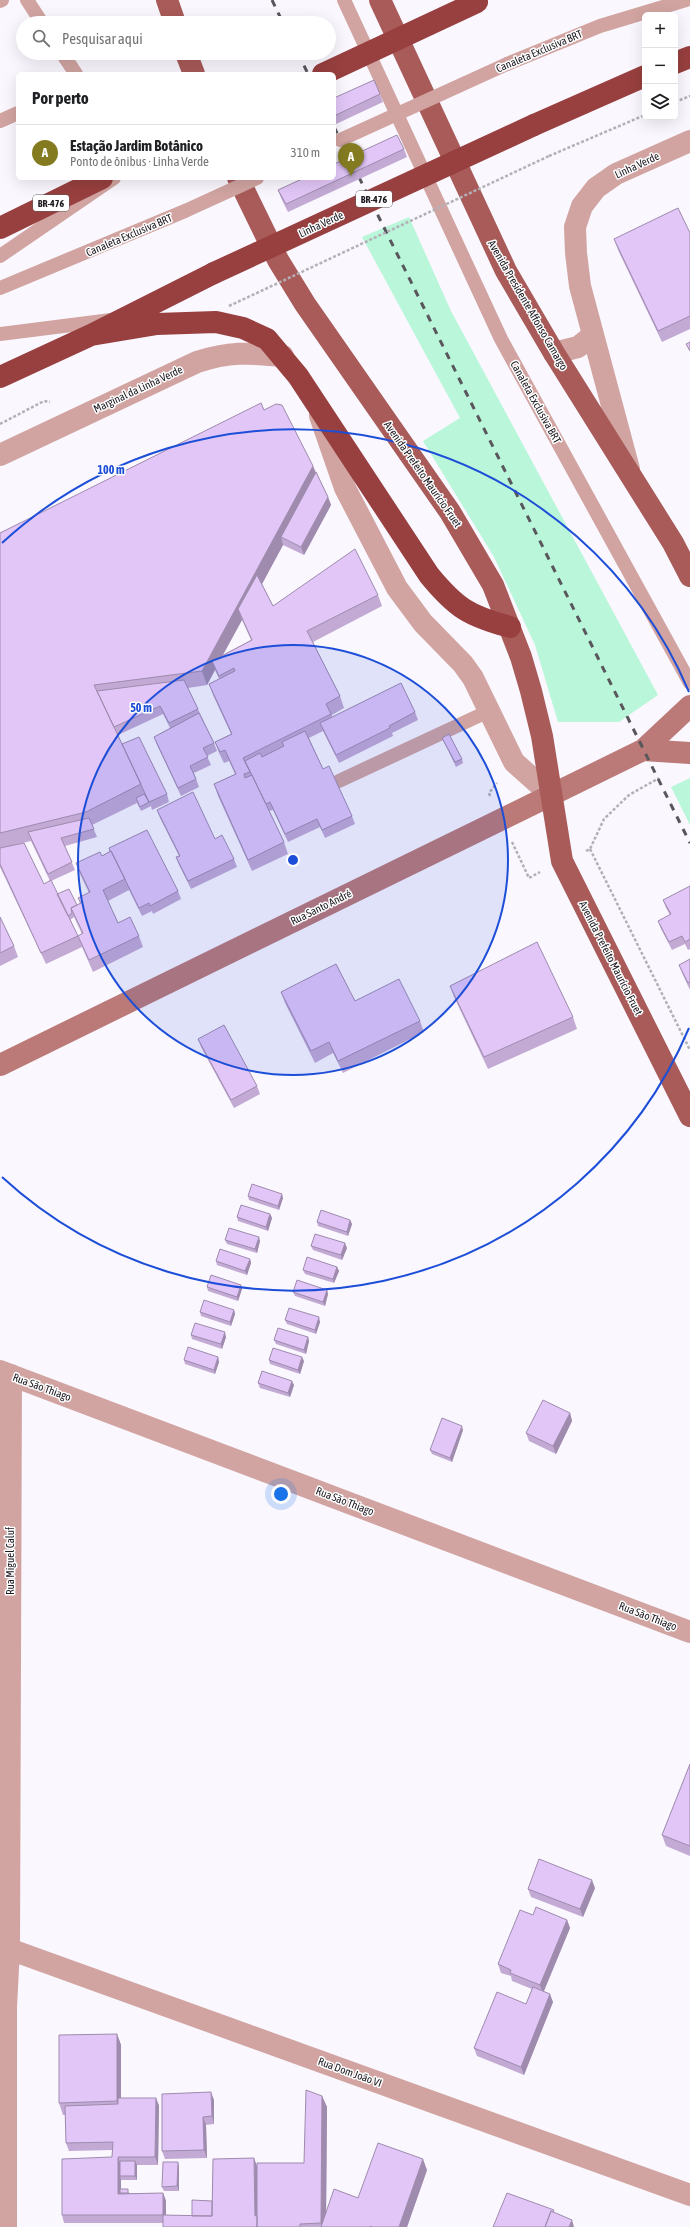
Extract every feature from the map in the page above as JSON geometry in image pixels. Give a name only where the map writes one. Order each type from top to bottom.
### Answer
[{"type":"highway","points":[[327,72],[480,1]]},
{"type":"highway","points":[[678,62],[690,57]]},
{"type":"highway","name":"Linha Verde","points":[[0,377],[91,335],[214,273],[534,125],[642,77]]},
{"type":"highway","name":"BR-476","points":[[0,228],[98,180]]},
{"type":"highway","points":[[91,335],[157,324],[216,322],[243,328],[267,339],[283,356],[316,403],[429,575],[459,606],[480,619],[510,627]]},
{"type":"main road","points":[[167,0],[173,16]]},
{"type":"main road","name":"Avenida Presidente Affonso Camargo","points":[[380,0],[506,271],[554,353],[673,543],[690,576]]},
{"type":"main road","points":[[189,60],[193,72]]},
{"type":"main road","name":"Avenida Prefeito Maurício Fruet","points":[[239,180],[278,260],[305,304],[450,512],[473,548],[493,585],[510,627],[531,691],[542,736],[562,861],[690,1116]]},
{"type":"main road","points":[[673,543],[690,557]]},
{"type":"street","name":"Linha Verde","points":[[632,476],[580,286],[575,227],[582,206],[596,188],[616,174],[690,141]]},
{"type":"street","points":[[554,353],[578,347],[593,334]]},
{"type":"street","name":"Marginal da Linha Verde","points":[[0,455],[197,362],[220,355],[243,352],[283,356]]},
{"type":"street","points":[[316,403],[345,488],[401,594],[423,623],[463,664],[489,711],[514,762],[551,795]]},
{"type":"street","name":"Rua Santo André","points":[[0,1065],[643,750],[690,706]]},
{"type":"street","name":"Rua Santo André","points":[[643,750],[690,753]]},
{"type":"street","name":"Rua São Thiago","points":[[5,1373],[690,1632]]},
{"type":"street","name":"Rua Miguel Caluf","points":[[5,1373],[5,1759],[10,1949],[3,2009],[6,2227]]},
{"type":"street","name":"Rua Dom João VI","points":[[10,1949],[690,2195]]},
{"type":"lane","points":[[27,0],[37,16]]},
{"type":"lane","name":"Canaleta Exclusiva BRT","points":[[344,0],[501,339],[690,683]]},
{"type":"lane","name":"Canaleta Exclusiva BRT","points":[[336,142],[507,64],[600,26],[686,0]]},
{"type":"lane","points":[[67,60],[75,72]]},
{"type":"lane","points":[[0,121],[16,114]]},
{"type":"lane","points":[[0,256],[111,180]]},
{"type":"lane","name":"Canaleta Exclusiva BRT","points":[[0,288],[185,211],[254,180]]},
{"type":"lane","points":[[0,334],[125,318]]},
{"type":"lane","points":[[339,780],[489,711]]},
{"type":"path","points":[[678,101],[690,96]]},
{"type":"path","points":[[229,306],[549,156],[642,115]]},
{"type":"path","points":[[665,776],[629,795],[609,814],[604,819],[590,849],[690,1050]]},
{"type":"green space","points":[[409,217],[451,311],[658,695],[619,722],[558,722],[535,645],[494,557],[423,441],[460,418],[362,237]]},
{"type":"green space","points":[[690,778],[690,825],[671,787]]},
{"type":"building","points":[[374,80],[380,94],[336,115],[336,97]]},
{"type":"building","points":[[397,135],[404,149],[286,204],[278,190],[300,180],[336,180],[336,163]]},
{"type":"building","points":[[678,208],[690,233],[690,316],[658,331],[614,239]]},
{"type":"building","points":[[690,342],[690,351],[686,344]]},
{"type":"building","points":[[261,403],[264,410],[276,404],[282,405],[313,466],[202,671],[94,685],[141,784],[86,812],[0,833],[0,533]]},
{"type":"building","points":[[316,472],[328,497],[301,547],[281,537]]},
{"type":"building","points":[[355,549],[378,595],[307,631],[340,696],[326,704],[331,714],[243,758],[250,772],[244,774],[245,778],[252,775],[284,842],[248,860],[214,784],[236,774],[225,750],[220,752],[215,742],[232,734],[209,684],[235,671],[234,668],[219,676],[212,661],[252,640],[238,609],[257,575],[273,606]]},
{"type":"building","points":[[184,680],[198,709],[169,723],[160,706],[114,727],[97,691]]},
{"type":"building","points":[[401,683],[415,712],[389,726],[390,728],[336,755],[320,723]]},
{"type":"building","points":[[199,713],[214,743],[203,748],[208,757],[190,766],[196,779],[178,788],[154,737]]},
{"type":"building","points":[[305,731],[323,769],[329,766],[352,816],[322,830],[317,819],[285,834],[270,802],[266,804],[245,761],[260,753],[262,757],[284,746],[282,742]]},
{"type":"building","points":[[449,734],[462,759],[455,762],[442,738]]},
{"type":"building","points":[[139,737],[167,794],[149,802],[122,744]]},
{"type":"building","points":[[193,792],[215,839],[222,835],[234,859],[188,881],[176,857],[180,856],[157,810]]},
{"type":"building","points":[[144,794],[149,802],[140,807],[136,798]]},
{"type":"building","points":[[89,818],[94,829],[61,838],[72,862],[48,874],[28,832]]},
{"type":"building","points":[[147,830],[178,891],[150,906],[149,903],[139,908],[109,848]]},
{"type":"building","points":[[24,843],[44,884],[51,880],[78,936],[41,953],[0,864],[0,848]]},
{"type":"building","points":[[111,851],[125,879],[103,890],[118,923],[130,917],[139,936],[89,960],[78,936],[83,933],[71,908],[81,903],[78,898],[90,892],[76,863],[100,852],[102,856]]},
{"type":"building","points":[[690,886],[690,939],[685,942],[682,936],[669,942],[658,921],[671,914],[663,900]]},
{"type":"building","points":[[69,889],[77,905],[71,908],[72,913],[68,916],[57,894]]},
{"type":"building","points":[[0,917],[14,946],[0,953]]},
{"type":"building","points":[[537,942],[573,1017],[484,1057],[450,986]]},
{"type":"building","points":[[690,959],[690,981],[688,983],[679,965]]},
{"type":"building","points":[[336,964],[355,1001],[399,979],[420,1021],[338,1061],[329,1042],[311,1051],[281,992]]},
{"type":"building","points":[[224,1025],[257,1086],[231,1100],[198,1039]]},
{"type":"building","points":[[252,1184],[282,1194],[278,1206],[248,1196]]},
{"type":"building","points":[[241,1205],[270,1214],[266,1227],[237,1217]]},
{"type":"building","points":[[321,1210],[350,1220],[347,1232],[317,1222]]},
{"type":"building","points":[[229,1228],[259,1237],[255,1249],[225,1240]]},
{"type":"building","points":[[315,1234],[345,1243],[341,1255],[311,1246]]},
{"type":"building","points":[[220,1249],[250,1259],[245,1271],[216,1261]]},
{"type":"building","points":[[307,1257],[337,1267],[333,1279],[303,1270]]},
{"type":"building","points":[[211,1275],[241,1285],[237,1297],[207,1287]]},
{"type":"building","points":[[297,1280],[327,1290],[323,1302],[293,1292]]},
{"type":"building","points":[[204,1300],[234,1310],[230,1322],[200,1312]]},
{"type":"building","points":[[289,1308],[319,1317],[315,1330],[285,1320]]},
{"type":"building","points":[[195,1323],[225,1332],[221,1344],[191,1335]]},
{"type":"building","points":[[278,1328],[308,1337],[304,1350],[274,1340]]},
{"type":"building","points":[[188,1347],[218,1357],[214,1370],[184,1360]]},
{"type":"building","points":[[273,1348],[302,1357],[298,1370],[269,1360]]},
{"type":"building","points":[[262,1371],[292,1381],[288,1393],[258,1383]]},
{"type":"building","points":[[543,1400],[570,1413],[553,1446],[526,1433]]},
{"type":"building","points":[[442,1418],[462,1426],[450,1458],[430,1450]]},
{"type":"building","points":[[690,1764],[690,1846],[662,1835]]},
{"type":"building","points":[[539,1859],[592,1880],[580,1909],[528,1889]]},
{"type":"building","points":[[536,1907],[567,1920],[540,1985],[510,1973],[511,1970],[498,1964],[520,1910],[533,1915]]},
{"type":"building","points":[[533,1987],[550,1994],[521,2067],[474,2048],[497,1992],[526,2004]]},
{"type":"building","points":[[117,2034],[117,2101],[59,2103],[59,2035]]},
{"type":"building","points":[[306,2090],[322,2096],[321,2223],[300,2224],[300,2227],[257,2227],[257,2163],[304,2163]]},
{"type":"building","points":[[211,2092],[212,2116],[203,2117],[204,2150],[162,2151],[162,2094]]},
{"type":"building","points":[[118,2098],[156,2098],[155,2157],[118,2157],[118,2194],[163,2193],[163,2215],[62,2215],[62,2159],[112,2157],[113,2142],[66,2143],[65,2106],[118,2104]]},
{"type":"building","points":[[378,2143],[423,2159],[399,2227],[321,2227],[334,2189],[358,2198]]},
{"type":"building","points":[[254,2158],[255,2216],[257,2215],[257,2227],[163,2227],[163,2215],[212,2216],[213,2159]]},
{"type":"building","points":[[120,2161],[135,2161],[135,2176],[120,2176]]},
{"type":"building","points":[[163,2162],[178,2162],[177,2186],[162,2187]]},
{"type":"building","points":[[120,2189],[128,2189],[128,2193],[120,2193]]},
{"type":"building","points":[[507,2193],[554,2210],[553,2212],[551,2211],[545,2227],[493,2227]]},
{"type":"building","points":[[192,2200],[212,2201],[212,2216],[192,2216]]},
{"type":"building","points":[[551,2211],[572,2220],[569,2227],[545,2227]]},
{"type":"railway","points":[[272,0],[280,16]]},
{"type":"railway","points":[[301,60],[307,72]]},
{"type":"railway","points":[[336,131],[690,843]]},
{"type":"place","name":"Estação Jardim Botânico","points":[[351,176]]}]
